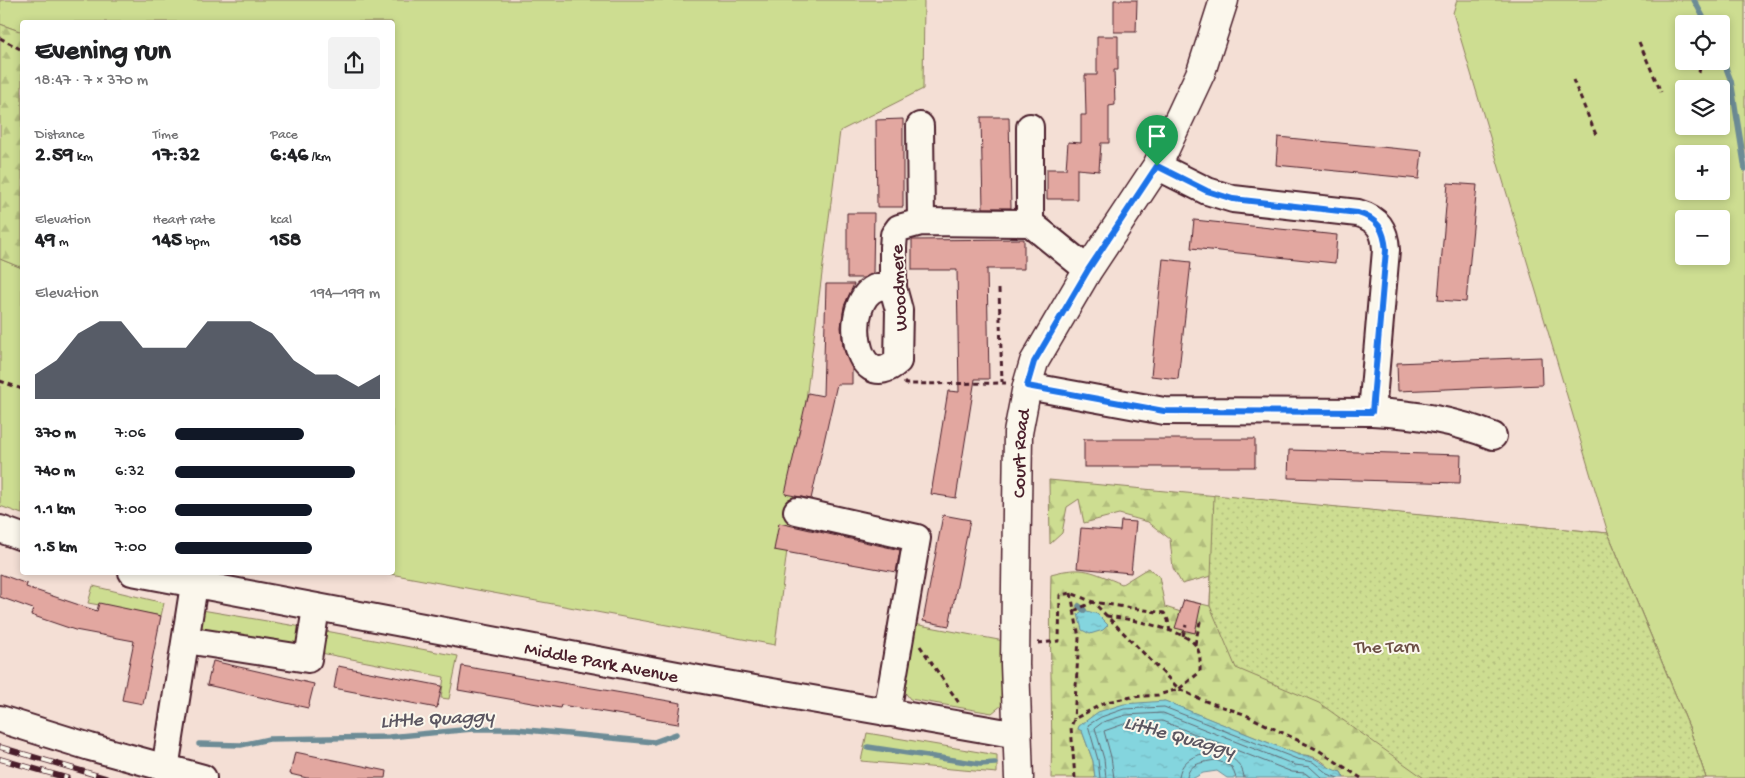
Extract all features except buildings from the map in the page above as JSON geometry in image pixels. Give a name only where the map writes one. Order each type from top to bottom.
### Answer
[{"type":"main road","name":"Court Road","points":[[1019,778],[1015,664],[1018,433],[1014,384],[1034,362],[1088,270],[1157,166],[1201,72],[1224,0]]},
{"type":"street","name":"Woodmere","points":[[920,126],[921,222]]},
{"type":"street","points":[[1030,127],[1030,223],[1088,270]]},
{"type":"street","points":[[1157,166],[1207,191],[1233,199],[1358,213],[1371,217],[1380,225],[1385,236],[1386,250],[1372,412]]},
{"type":"street","name":"Woodmere","points":[[898,376],[900,310],[893,288],[894,235],[900,228],[921,222],[1030,223]]},
{"type":"street","points":[[893,288],[878,287],[863,299],[858,318],[857,338],[861,358],[867,365],[898,376]]},
{"type":"street","points":[[1014,384],[1164,411],[1372,412],[1411,414],[1463,424],[1493,436]]},
{"type":"street","points":[[798,511],[917,538],[887,713]]},
{"type":"street","points":[[0,529],[20,536]]},
{"type":"street","name":"Middle Park Avenue","points":[[146,575],[887,713],[1018,735]]},
{"type":"street","points":[[165,769],[194,585]]},
{"type":"street","points":[[186,640],[308,659],[316,608]]},
{"type":"street","points":[[0,719],[165,769],[203,778]]},
{"type":"path","points":[[0,38],[20,49]]},
{"type":"path","points":[[1639,42],[1661,92]]},
{"type":"path","points":[[1574,80],[1597,137]]},
{"type":"path","points":[[898,376],[1014,384],[999,289]]},
{"type":"path","points":[[0,381],[20,388]]},
{"type":"path","points":[[1071,592],[1079,638],[1074,719],[1071,727],[1075,778]]},
{"type":"path","points":[[1037,642],[1059,641],[1060,595],[1071,592],[1093,602],[1164,613],[1168,620],[1170,632]]},
{"type":"path","points":[[1074,612],[1093,602]]},
{"type":"path","points":[[1093,602],[1180,689],[1202,700],[1244,714],[1318,750],[1362,778]]},
{"type":"path","points":[[1105,616],[1145,623],[1183,636],[1195,644]]},
{"type":"path","points":[[1074,719],[1106,702],[1158,695],[1180,689],[1200,672],[1200,659],[1195,644],[1200,622],[1196,621]]},
{"type":"path","points":[[1183,636],[1186,625]]},
{"type":"path","points":[[919,644],[961,705]]},
{"type":"green space","points":[[0,0],[924,0],[923,89],[840,131],[775,645],[395,575],[395,20],[20,20],[20,31],[0,24]]},
{"type":"green space","points":[[1457,0],[1745,0],[1745,778],[1706,778],[1689,727],[1608,533],[1453,13]]},
{"type":"green space","points":[[0,24],[20,31],[20,267],[0,259]]},
{"type":"green space","points":[[0,259],[20,267],[20,513],[0,506]]},
{"type":"green space","name":"The Tarn","points":[[1049,480],[1608,533],[1689,727],[1706,778],[1344,778],[1341,772],[1331,770],[1317,758],[1299,755],[1164,701],[1082,731],[1093,761],[1095,778],[1051,778],[1051,574],[1072,570],[1088,571],[1122,584],[1148,568],[1159,576],[1165,607],[1181,612],[1184,600],[1210,606],[1211,576],[1182,584],[1173,568],[1170,539],[1148,522],[1119,514],[1084,523],[1079,499],[1067,507],[1062,533],[1050,544]]},
{"type":"green space","name":"The Tarn","points":[[1214,495],[1608,533],[1689,727],[1706,778],[1424,778],[1319,703],[1236,668],[1210,606]]},
{"type":"green space","points":[[198,575],[218,575],[864,696],[862,698]]},
{"type":"green space","points":[[93,586],[164,603],[161,616],[88,603]]},
{"type":"green space","points":[[202,610],[302,627],[301,642],[290,651],[204,635],[197,625]]},
{"type":"green space","points":[[914,624],[1004,641],[1002,705],[992,713],[910,699],[904,691]]},
{"type":"green space","points":[[326,631],[458,656],[449,699],[441,698],[444,677],[321,653]]},
{"type":"green space","points":[[867,733],[997,755],[997,773],[861,761]]},
{"type":"water","points":[[1084,610],[1097,614],[1108,625],[1103,630],[1090,634],[1082,630],[1078,614]]},
{"type":"water","points":[[1165,701],[1299,755],[1316,759],[1330,768],[1341,772],[1344,778],[1227,778],[1217,771],[1203,773],[1194,778],[1095,778],[1093,761],[1082,731],[1078,729],[1079,726],[1098,712],[1124,704]]},
{"type":"waterway","points":[[1694,0],[1702,15]]},
{"type":"waterway","points":[[1727,70],[1731,81],[1745,169]]},
{"type":"waterway","points":[[1079,606],[1084,610]]},
{"type":"waterway","name":"Little Quaggy","points":[[199,744],[241,745],[269,739],[389,737],[472,729],[516,729],[654,742],[676,734]]},
{"type":"waterway","name":"Little Quaggy","points":[[868,747],[980,764],[995,763]]},
{"type":"railway","points":[[0,747],[106,778]]},
{"type":"railway","points":[[0,759],[67,778]]},
{"type":"route","points":[[1157,166],[1207,191],[1233,199],[1358,213],[1371,217],[1380,225],[1385,236],[1386,250],[1372,412],[1164,411],[1027,386],[1034,362],[1088,270],[1157,166]]}]
